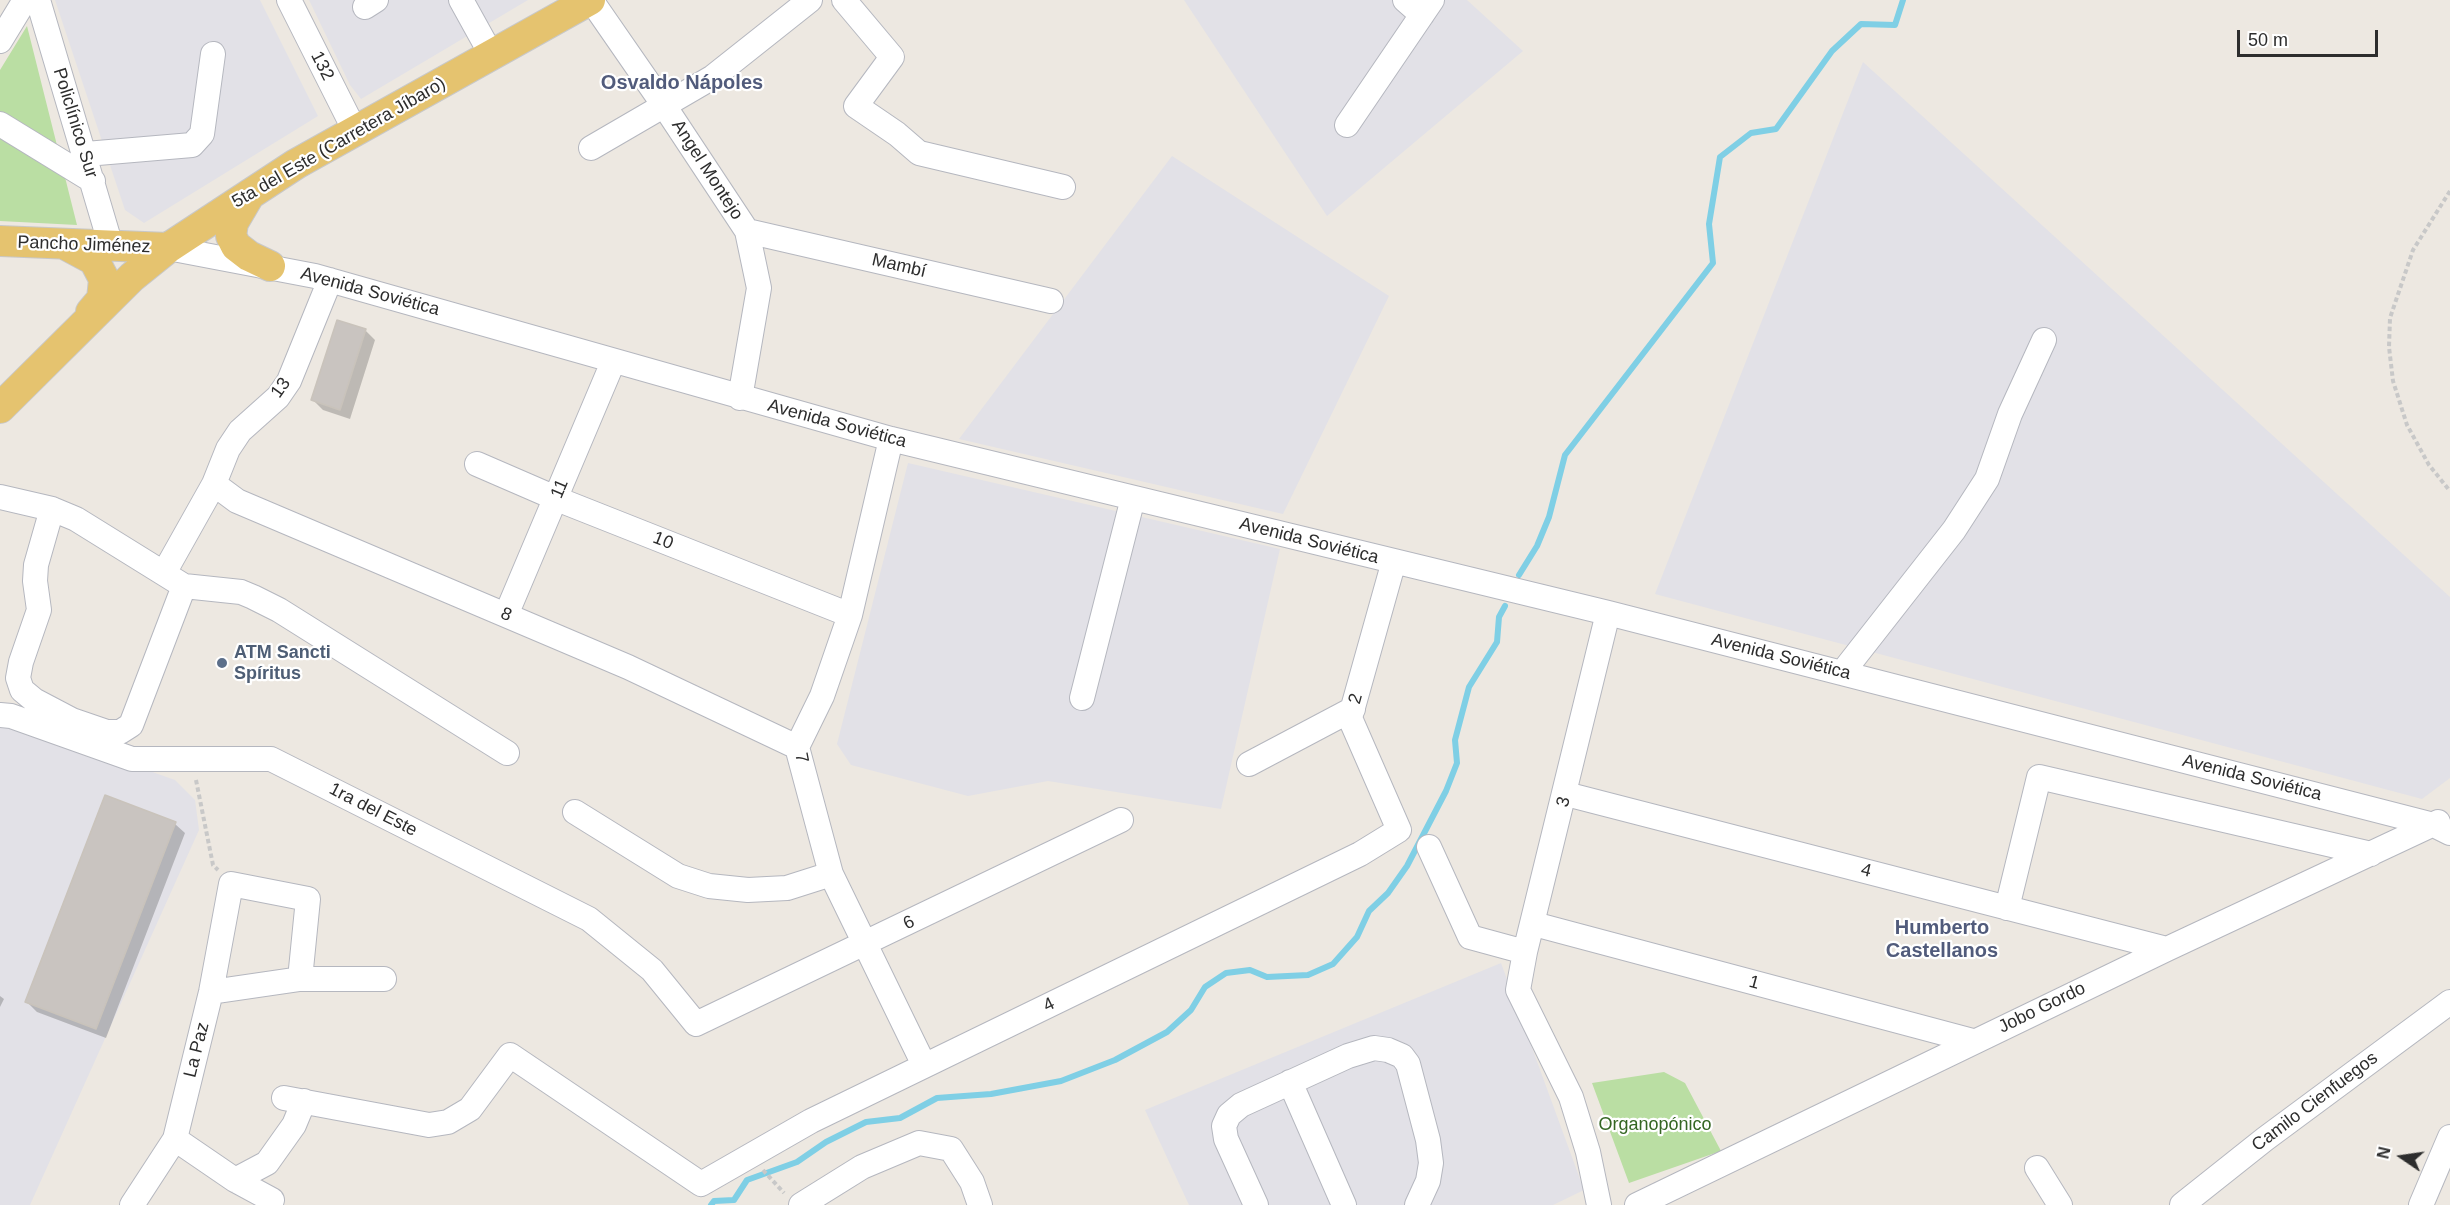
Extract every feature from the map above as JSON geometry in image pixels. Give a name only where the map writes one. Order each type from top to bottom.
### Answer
[{"type":"main road","name":"5ta del Este (Carretera Jíbaro)","points":[[0,408],[132,277],[168,248],[251,192],[590,0]]},
{"type":"main road","points":[[251,192],[233,223],[231,236],[236,246],[249,256],[270,266]]},
{"type":"main road","name":"Pancho Jiménez","points":[[0,241],[168,248]]},
{"type":"main road","points":[[66,245],[94,260],[104,279],[102,299],[77,330]]},
{"type":"street","points":[[0,41],[25,0]]},
{"type":"street","name":"Policlínico Sur","points":[[38,0],[86,154],[111,246]]},
{"type":"street","name":"132","points":[[289,0],[356,133]]},
{"type":"street","points":[[461,0],[492,56]]},
{"type":"street","name":"Angel Montejo","points":[[590,0],[663,104],[747,231],[759,288],[740,398]]},
{"type":"street","points":[[591,148],[663,104],[713,77],[810,0]]},
{"type":"street","points":[[844,0],[892,57],[856,106],[897,134],[919,153],[1063,187]]},
{"type":"street","points":[[1347,125],[1420,5]]},
{"type":"street","points":[[86,154],[192,146],[202,134],[213,54]]},
{"type":"street","points":[[0,124],[93,181]]},
{"type":"street","name":"Mambí","points":[[747,231],[1051,301]]},
{"type":"street","name":"Avenida Soviética","points":[[168,248],[270,266],[330,280],[891,439],[1608,613],[2445,824]]},
{"type":"street","name":"13","points":[[52,509],[36,565],[34,581],[39,610],[21,662],[18,678],[22,690],[34,700],[72,720],[107,732],[120,732],[131,725],[174,580],[228,449],[240,431],[278,397],[289,381],[330,280]]},
{"type":"street","points":[[1842,673],[1954,530],[1987,479],[2010,414],[2044,340]]},
{"type":"street","name":"11","points":[[506,615],[613,362]]},
{"type":"street","name":"7","points":[[891,439],[850,615],[822,696],[797,747],[831,874],[924,1065]]},
{"type":"street","name":"10","points":[[477,464],[556,498],[850,615]]},
{"type":"street","name":"8","points":[[214,484],[237,501],[628,667],[797,747]]},
{"type":"street","points":[[0,497],[52,509],[76,519],[174,580],[241,592],[279,610],[507,753]]},
{"type":"street","points":[[1082,698],[1133,498]]},
{"type":"street","name":"2","points":[[1394,561],[1350,718],[1399,830]]},
{"type":"street","name":"3","points":[[1599,1205],[1588,1152],[1571,1097],[1518,990],[1525,952],[1566,794],[1608,613]]},
{"type":"street","points":[[1249,764],[1353,708]]},
{"type":"street","name":"1ra del Este","points":[[0,715],[11,716],[132,759],[271,759],[589,919],[652,970],[696,1024]]},
{"type":"street","points":[[2007,908],[2039,777],[2371,854]]},
{"type":"street","name":"4","points":[[1566,794],[2167,949]]},
{"type":"street","points":[[575,812],[678,876],[709,886],[748,890],[787,888],[831,874]]},
{"type":"street","name":"6","points":[[696,1024],[1121,820]]},
{"type":"street","name":"Jobo Gordo","points":[[1637,1205],[2167,949],[2371,854],[2445,824]]},
{"type":"street","name":"4","points":[[235,1180],[267,1163],[294,1125],[294,1100],[429,1125],[448,1122],[470,1109],[510,1055],[701,1184],[811,1121],[1360,854],[1399,830]]},
{"type":"street","points":[[1429,847],[1470,937],[1525,952]]},
{"type":"street","points":[[231,884],[308,899],[300,979]]},
{"type":"street","name":"La Paz","points":[[132,1205],[174,1139],[211,992],[231,884]]},
{"type":"street","name":"1","points":[[1534,924],[1973,1041]]},
{"type":"street","points":[[211,992],[300,979],[384,979]]},
{"type":"street","name":"Camilo Cienfuegos","points":[[2182,1205],[2265,1139],[2450,1002]]},
{"type":"street","points":[[1256,1205],[1226,1139],[1224,1126],[1229,1115],[1241,1105],[1290,1082],[1348,1056],[1374,1048],[1388,1050],[1402,1056],[1408,1064],[1428,1140],[1431,1163],[1428,1181],[1417,1205]]},
{"type":"street","points":[[1290,1082],[1344,1205]]},
{"type":"street","points":[[2421,1205],[2450,1137]]},
{"type":"street","points":[[174,1139],[235,1180],[272,1200],[270,1205]]},
{"type":"street","points":[[801,1205],[862,1167],[919,1143],[951,1149],[972,1182],[980,1205]]},
{"type":"street","points":[[2037,1168],[2060,1205]]},
{"type":"path","points":[[2450,191],[2413,250],[2390,318],[2389,347],[2393,381],[2407,425],[2429,465],[2450,491]]},
{"type":"path","points":[[182,759],[198,782],[213,865],[231,884]]},
{"type":"shaded area","points":[[55,0],[260,0],[318,116],[144,223],[125,210]]},
{"type":"shaded area","points":[[309,0],[528,0],[361,99],[350,85]]},
{"type":"shaded area","points":[[1184,0],[1467,0],[1523,51],[1327,216]]},
{"type":"shaded area","points":[[1863,62],[2450,597],[2450,778],[2422,799],[1655,594]]},
{"type":"shaded area","points":[[1172,156],[1389,296],[1283,514],[959,439]]},
{"type":"shaded area","points":[[908,463],[1280,549],[1221,809],[1048,781],[968,796],[851,765],[837,744]]},
{"type":"shaded area","points":[[0,725],[19,725],[175,780],[195,800],[199,830],[30,1205],[0,1205]]},
{"type":"shaded area","points":[[1501,963],[1584,1190],[1553,1205],[1189,1205],[1145,1110]]},
{"type":"green space","points":[[27,26],[77,225],[0,221],[0,70]]},
{"type":"green space","name":"Organopónico","points":[[1664,1072],[1685,1083],[1721,1151],[1629,1183],[1592,1083]]},
{"type":"building","points":[[337,320],[366,329],[340,410],[311,400]]},
{"type":"building","points":[[105,795],[176,822],[96,1029],[25,1002]]},
{"type":"waterway","points":[[1519,575],[1537,546],[1549,517],[1565,455],[1713,263],[1709,224],[1720,157],[1751,133],[1776,129],[1832,51],[1861,24],[1895,25],[1903,0]]},
{"type":"waterway","points":[[711,1205],[714,1201],[734,1200],[747,1180],[797,1162],[826,1142],[866,1122],[900,1118],[937,1098],[991,1094],[1061,1081],[1115,1060],[1167,1032],[1191,1010],[1205,987],[1226,973],[1250,970],[1267,977],[1308,975],[1333,964],[1357,937],[1369,911],[1388,893],[1407,866],[1446,791],[1457,763],[1455,740],[1469,687],[1497,642],[1499,617],[1505,606]]},
{"type":"place","name":"ATM Sancti Spíritus","points":[[222,663]]},
{"type":"district","name":"Osvaldo Nápoles","points":[[682,83]]},
{"type":"district","name":"Humberto Castellanos","points":[[1942,940]]}]
